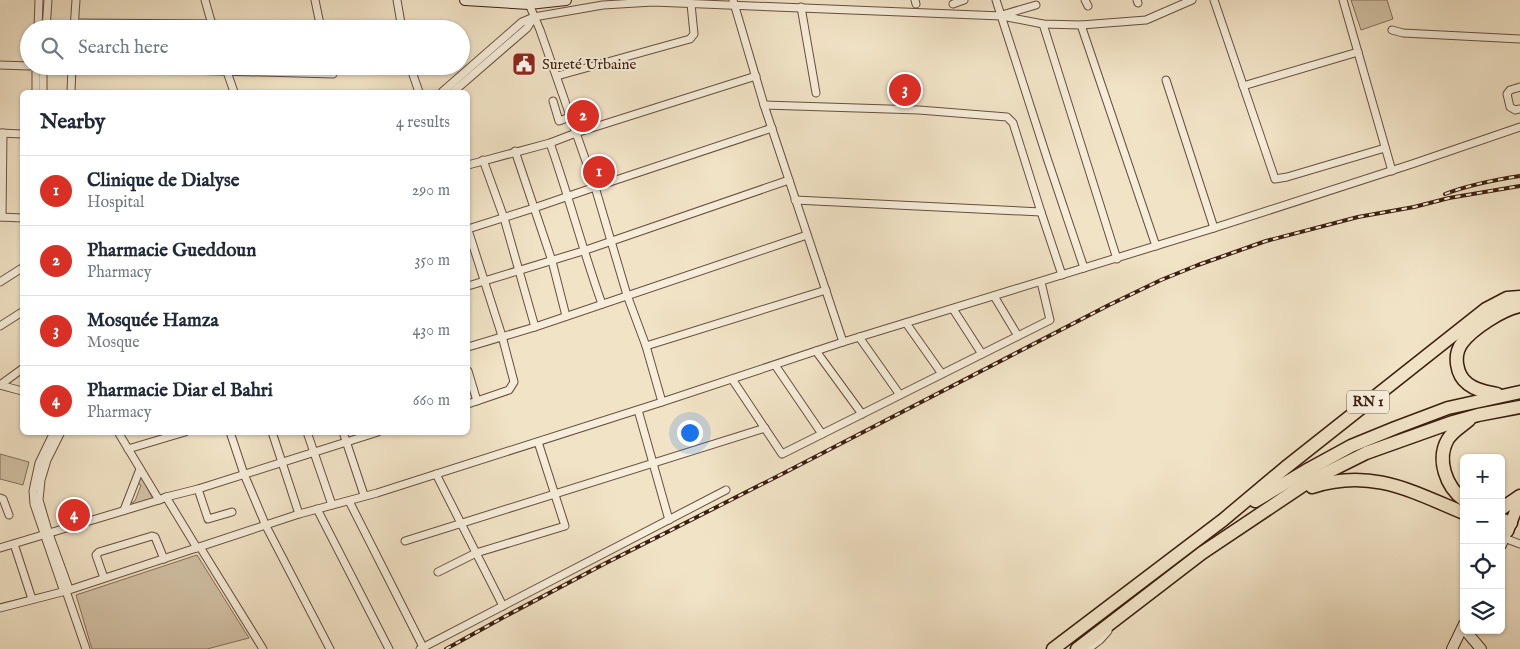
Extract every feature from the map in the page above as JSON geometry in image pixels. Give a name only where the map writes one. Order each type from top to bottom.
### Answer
[{"type":"highway","name":"RN 1","points":[[1053,649],[1223,520],[1285,468],[1486,309],[1507,298],[1520,296]]},
{"type":"highway","points":[[1504,395],[1481,391],[1467,384],[1458,369],[1456,356],[1461,343],[1472,332],[1499,314],[1520,306]]},
{"type":"highway","points":[[1223,520],[1350,446],[1448,408],[1520,392]]},
{"type":"highway","points":[[1077,649],[1202,553],[1308,482],[1366,453],[1453,422],[1520,407]]},
{"type":"highway","points":[[1462,499],[1448,482],[1443,468],[1444,453],[1448,440],[1457,429],[1478,415]]},
{"type":"highway","points":[[1275,503],[1306,489],[1326,483],[1367,480],[1390,484],[1408,490],[1460,511]]},
{"type":"highway","points":[[1505,507],[1520,501]]},
{"type":"main road","points":[[1505,529],[1520,501]]},
{"type":"street","points":[[38,20],[39,0]]},
{"type":"street","points":[[47,20],[48,0]]},
{"type":"street","points":[[74,20],[76,0]]},
{"type":"street","points":[[205,0],[211,20]]},
{"type":"street","points":[[315,0],[319,20]]},
{"type":"street","points":[[397,0],[400,20]]},
{"type":"street","points":[[465,0],[529,4],[566,0]]},
{"type":"street","points":[[855,0],[858,9]]},
{"type":"street","points":[[953,4],[964,0]]},
{"type":"street","points":[[996,0],[1084,268]]},
{"type":"street","points":[[470,68],[522,22],[534,17],[602,5],[656,1],[691,4],[796,5],[1002,16],[1043,24],[1081,25],[1146,20],[1192,0]]},
{"type":"street","points":[[1214,0],[1275,179],[1385,148]]},
{"type":"street","points":[[1343,0],[1392,171]]},
{"type":"street","points":[[734,3],[764,105],[806,235],[844,342]]},
{"type":"street","points":[[529,4],[557,76],[594,187],[627,296],[646,346],[662,402]]},
{"type":"street","points":[[557,76],[690,39],[694,34],[691,4]]},
{"type":"street","points":[[796,5],[816,93]]},
{"type":"street","points":[[1002,16],[1036,5]]},
{"type":"street","points":[[455,90],[527,28],[534,17]]},
{"type":"street","points":[[1043,24],[1117,259]]},
{"type":"street","points":[[1081,25],[1156,246]]},
{"type":"street","points":[[1392,30],[1403,33],[1520,38]]},
{"type":"street","points":[[1243,86],[1358,52]]},
{"type":"street","points":[[0,65],[20,66]]},
{"type":"street","points":[[36,90],[37,75]]},
{"type":"street","points":[[43,75],[43,90]]},
{"type":"street","points":[[71,90],[72,75]]},
{"type":"street","points":[[228,75],[233,90]]},
{"type":"street","points":[[413,75],[418,90]]},
{"type":"street","points":[[444,90],[461,75]]},
{"type":"street","points":[[470,164],[550,143],[756,76]]},
{"type":"street","points":[[1166,80],[1214,228]]},
{"type":"street","points":[[1520,87],[1510,90],[1507,94],[1510,107],[1515,110],[1520,108]]},
{"type":"street","points":[[553,101],[559,121],[570,117]]},
{"type":"street","points":[[764,105],[919,110],[1007,117],[1013,123],[1062,275]]},
{"type":"street","points":[[0,608],[66,591],[299,514],[364,496],[538,442],[859,337],[1117,259],[1392,171],[1520,127]]},
{"type":"street","points":[[470,229],[772,128]]},
{"type":"street","points":[[20,134],[2,133],[1,175],[1,217],[20,218]]},
{"type":"street","points":[[550,143],[568,196],[583,251],[602,304]]},
{"type":"street","points":[[516,151],[552,260],[566,316]]},
{"type":"street","points":[[483,160],[504,218],[536,327]]},
{"type":"street","points":[[470,285],[583,251],[789,180]]},
{"type":"street","points":[[795,200],[1041,212]]},
{"type":"street","points":[[470,346],[536,327],[806,235]]},
{"type":"street","points":[[470,236],[502,336],[514,382],[509,390],[470,403]]},
{"type":"street","points":[[0,282],[20,269]]},
{"type":"street","points":[[732,379],[782,454],[1050,320],[1041,282]]},
{"type":"street","points":[[646,346],[826,290]]},
{"type":"street","points":[[994,296],[1018,336]]},
{"type":"street","points":[[953,309],[982,354]]},
{"type":"street","points":[[0,326],[20,313]]},
{"type":"street","points":[[906,323],[942,374]]},
{"type":"street","points":[[859,337],[900,395]]},
{"type":"street","points":[[816,351],[862,414]]},
{"type":"street","points":[[775,365],[822,434]]},
{"type":"street","points":[[0,385],[20,370]]},
{"type":"street","points":[[470,378],[476,401]]},
{"type":"street","points":[[0,385],[20,391]]},
{"type":"street","points":[[638,410],[669,520]]},
{"type":"street","points":[[405,541],[765,428]]},
{"type":"street","points":[[53,435],[39,463],[33,491],[34,504],[86,649]]},
{"type":"street","points":[[46,534],[39,493],[47,460],[60,435]]},
{"type":"street","points":[[120,435],[140,469],[198,548],[263,649]]},
{"type":"street","points":[[128,449],[175,435]]},
{"type":"street","points":[[231,435],[244,474],[266,526],[330,649]]},
{"type":"street","points":[[273,435],[299,514]]},
{"type":"street","points":[[308,435],[332,505]]},
{"type":"street","points":[[344,435],[364,496]]},
{"type":"street","points":[[0,548],[162,498],[198,489],[368,435]]},
{"type":"street","points":[[438,572],[476,553],[565,526],[538,442]]},
{"type":"street","points":[[124,510],[140,469]]},
{"type":"street","points":[[436,474],[503,606]]},
{"type":"street","points":[[198,489],[208,519],[232,512]]},
{"type":"street","points":[[349,500],[421,648],[726,490]]},
{"type":"street","points":[[0,498],[3,499],[8,515]]},
{"type":"street","points":[[317,509],[389,649]]},
{"type":"street","points":[[1505,532],[1520,544]]},
{"type":"street","points":[[104,578],[96,555],[98,552],[152,536],[155,537],[164,559]]},
{"type":"street","points":[[14,544],[32,599]]},
{"type":"street","points":[[1088,649],[1105,635],[1117,618]]},
{"type":"street","points":[[1452,649],[1461,634]]},
{"type":"street","points":[[1469,634],[1481,649]]},
{"type":"shaded area","points":[[1351,0],[1387,0],[1393,19],[1361,30]]},
{"type":"shaded area","points":[[0,454],[29,462],[23,485],[0,479]]},
{"type":"shaded area","points":[[140,477],[153,499],[129,507],[129,504],[135,501],[141,485],[137,483]]},
{"type":"shaded area","points":[[197,555],[249,638],[207,649],[92,649],[76,595]]},
{"type":"railway","points":[[1445,194],[1482,183],[1520,176]]},
{"type":"railway","points":[[446,649],[604,564],[1161,280],[1266,241],[1358,217],[1414,207],[1449,198],[1520,186]]},
{"type":"place","name":"Sureté Urbaine","points":[[524,64]]},
{"type":"place","name":"Mosquée Hamza","points":[[905,90]]},
{"type":"place","name":"Pharmacie Gueddoun","points":[[583,116]]},
{"type":"place","name":"Clinique de Dialyse","points":[[599,172]]},
{"type":"place","name":"Pharmacie Diar el Bahri","points":[[74,515]]}]
